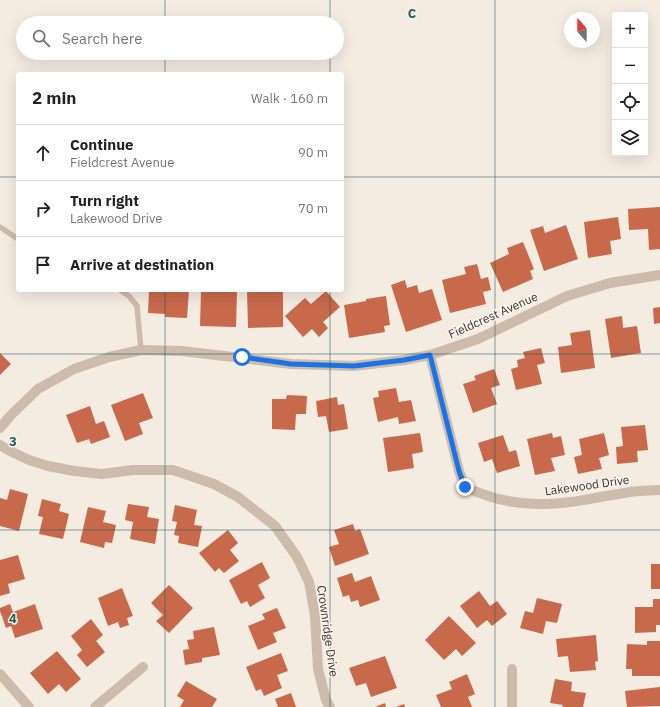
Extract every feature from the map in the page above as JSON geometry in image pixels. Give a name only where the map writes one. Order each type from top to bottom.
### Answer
[{"type":"street","name":"Fieldcrest Avenue","points":[[0,428],[10,415],[38,389],[74,369],[109,357],[141,350],[182,351],[291,364],[354,366],[404,360],[430,355],[478,339],[567,296],[610,283],[660,275]]},
{"type":"street","name":"Lakewood Drive","points":[[430,355],[459,471],[465,487],[478,493],[513,501],[544,504],[582,501],[639,491],[660,490]]},
{"type":"street","name":"Crownridge Drive","points":[[0,445],[28,460],[74,471],[102,474],[133,470],[173,470],[214,484],[238,497],[275,526],[297,557],[309,582],[315,616],[318,669],[326,700],[330,707]]},
{"type":"street","points":[[95,707],[143,667]]},
{"type":"street","points":[[512,669],[512,707]]},
{"type":"street","points":[[0,674],[29,707]]},
{"type":"lane","points":[[0,227],[16,238]]},
{"type":"lane","points":[[123,292],[130,296],[137,306],[141,350]]},
{"type":"building","points":[[660,207],[660,249],[649,250],[648,229],[629,230],[628,209]]},
{"type":"building","points":[[618,217],[621,239],[610,241],[612,254],[588,258],[584,222]]},
{"type":"building","points":[[566,225],[578,259],[544,271],[530,230],[543,226],[545,233]]},
{"type":"building","points":[[523,242],[534,269],[530,271],[533,279],[503,292],[490,263],[509,254],[507,248]]},
{"type":"building","points":[[477,264],[481,279],[488,277],[491,290],[483,292],[486,304],[450,313],[442,280],[466,274],[464,267]]},
{"type":"building","points":[[405,280],[407,288],[417,285],[419,293],[432,289],[442,320],[406,332],[391,285]]},
{"type":"building","points":[[149,292],[189,292],[187,318],[165,317],[165,314],[148,313]]},
{"type":"building","points":[[201,292],[237,292],[236,327],[200,326]]},
{"type":"building","points":[[247,292],[283,292],[283,327],[248,328]]},
{"type":"building","points":[[325,292],[327,292],[340,307],[323,322],[328,328],[319,337],[312,329],[303,337],[285,316],[305,298],[311,304]]},
{"type":"building","points":[[386,296],[390,325],[384,326],[385,332],[349,338],[344,305],[366,301],[366,299]]},
{"type":"building","points":[[660,307],[660,323],[654,324],[653,308]]},
{"type":"building","points":[[622,316],[623,328],[637,326],[641,353],[611,358],[605,319]]},
{"type":"building","points":[[590,330],[595,368],[561,373],[558,347],[572,345],[570,333]]},
{"type":"building","points":[[541,348],[545,363],[537,365],[542,384],[516,390],[511,369],[518,367],[517,360],[525,358],[523,352]]},
{"type":"building","points":[[0,353],[11,364],[0,375]]},
{"type":"building","points":[[494,369],[500,385],[491,388],[497,404],[473,413],[463,384],[476,380],[474,376]]},
{"type":"building","points":[[396,388],[399,402],[411,400],[416,421],[399,424],[398,417],[378,422],[373,398],[379,397],[378,391]]},
{"type":"building","points":[[143,393],[153,418],[139,423],[143,434],[125,441],[111,405]]},
{"type":"building","points":[[287,395],[307,396],[306,414],[296,414],[295,430],[272,429],[272,399],[286,399]]},
{"type":"building","points":[[337,397],[338,405],[344,404],[348,429],[329,432],[326,416],[318,417],[316,401]]},
{"type":"building","points":[[90,406],[96,424],[104,421],[110,437],[91,444],[89,439],[77,443],[66,415]]},
{"type":"building","points":[[645,425],[648,450],[637,451],[638,462],[617,464],[616,447],[623,446],[621,427]]},
{"type":"building","points":[[420,433],[423,452],[412,454],[414,468],[388,472],[383,438]]},
{"type":"building","points":[[552,433],[553,438],[561,436],[565,455],[551,458],[555,471],[535,475],[527,439]]},
{"type":"building","points":[[604,433],[609,455],[599,458],[602,469],[578,474],[574,457],[582,455],[579,439]]},
{"type":"building","points":[[503,435],[509,452],[516,450],[520,466],[497,473],[492,459],[484,462],[478,443]]},
{"type":"building","points":[[10,489],[28,494],[19,531],[0,526],[0,498],[7,500]]},
{"type":"building","points":[[42,499],[61,504],[59,511],[69,514],[63,539],[39,534],[43,517],[38,516]]},
{"type":"building","points":[[128,504],[149,507],[147,517],[159,519],[155,544],[130,539],[133,522],[125,520]]},
{"type":"building","points":[[175,505],[197,510],[194,525],[202,526],[198,547],[178,543],[179,536],[174,535],[177,522],[172,521]]},
{"type":"building","points":[[88,507],[106,511],[103,522],[116,525],[112,543],[105,542],[104,548],[80,542]]},
{"type":"building","points":[[353,524],[355,531],[360,529],[369,554],[335,566],[329,547],[339,544],[334,530]]},
{"type":"building","points":[[228,530],[238,543],[230,550],[239,561],[224,573],[219,568],[215,572],[199,553]]},
{"type":"building","points":[[18,555],[25,579],[8,584],[10,593],[0,596],[0,560]]},
{"type":"building","points":[[262,562],[270,578],[258,585],[265,598],[250,607],[247,601],[241,604],[229,580]]},
{"type":"building","points":[[651,564],[660,564],[660,589],[651,589]]},
{"type":"building","points":[[352,573],[355,582],[371,576],[380,600],[360,607],[358,600],[351,602],[349,595],[343,597],[337,578]]},
{"type":"building","points":[[169,585],[193,608],[169,633],[156,621],[163,615],[151,603]]},
{"type":"building","points":[[122,588],[133,616],[127,618],[129,625],[120,628],[118,622],[108,626],[98,598]]},
{"type":"building","points":[[479,591],[490,606],[497,601],[507,614],[492,626],[487,620],[477,628],[460,606]]},
{"type":"building","points":[[537,598],[562,604],[557,623],[546,621],[543,634],[520,628],[525,611],[533,613]]},
{"type":"building","points":[[653,599],[660,599],[660,625],[656,625],[656,632],[635,633],[635,607],[653,607]]},
{"type":"building","points":[[10,604],[13,612],[35,604],[43,629],[15,638],[11,626],[6,628],[0,611],[0,608]]},
{"type":"building","points":[[277,608],[286,628],[273,633],[277,642],[258,650],[248,626],[265,619],[262,614]]},
{"type":"building","points":[[449,616],[476,643],[462,656],[456,649],[444,660],[425,640]]},
{"type":"building","points":[[91,619],[103,635],[96,641],[105,652],[87,667],[77,655],[82,650],[71,636]]},
{"type":"building","points":[[214,627],[220,655],[202,658],[202,662],[185,665],[183,650],[189,649],[187,640],[194,639],[193,631]]},
{"type":"building","points":[[596,635],[598,661],[595,662],[596,670],[570,672],[568,656],[558,657],[556,639]]},
{"type":"building","points":[[647,641],[660,641],[660,676],[632,676],[632,669],[626,669],[627,644],[647,645]]},
{"type":"building","points":[[57,651],[81,679],[66,692],[59,684],[48,694],[30,673]]},
{"type":"building","points":[[281,653],[288,671],[277,675],[282,688],[264,696],[261,689],[256,691],[246,667]]},
{"type":"building","points":[[385,656],[397,688],[371,697],[366,683],[356,686],[349,668]]},
{"type":"building","points":[[467,674],[475,694],[468,697],[472,707],[441,707],[436,695],[452,689],[449,682]]},
{"type":"building","points":[[555,679],[572,682],[571,691],[586,693],[583,707],[562,707],[563,705],[550,703]]},
{"type":"building","points":[[186,681],[217,699],[212,707],[180,707],[184,700],[177,696]]},
{"type":"building","points":[[660,687],[660,706],[627,707],[625,691]]},
{"type":"building","points":[[291,693],[296,707],[278,707],[275,699]]},
{"type":"building","points":[[385,703],[386,707],[375,707]]},
{"type":"building","points":[[404,704],[405,707],[396,707]]},
{"type":"route","points":[[242,357],[291,364],[354,366],[404,360],[430,355],[459,471],[465,487]]}]
